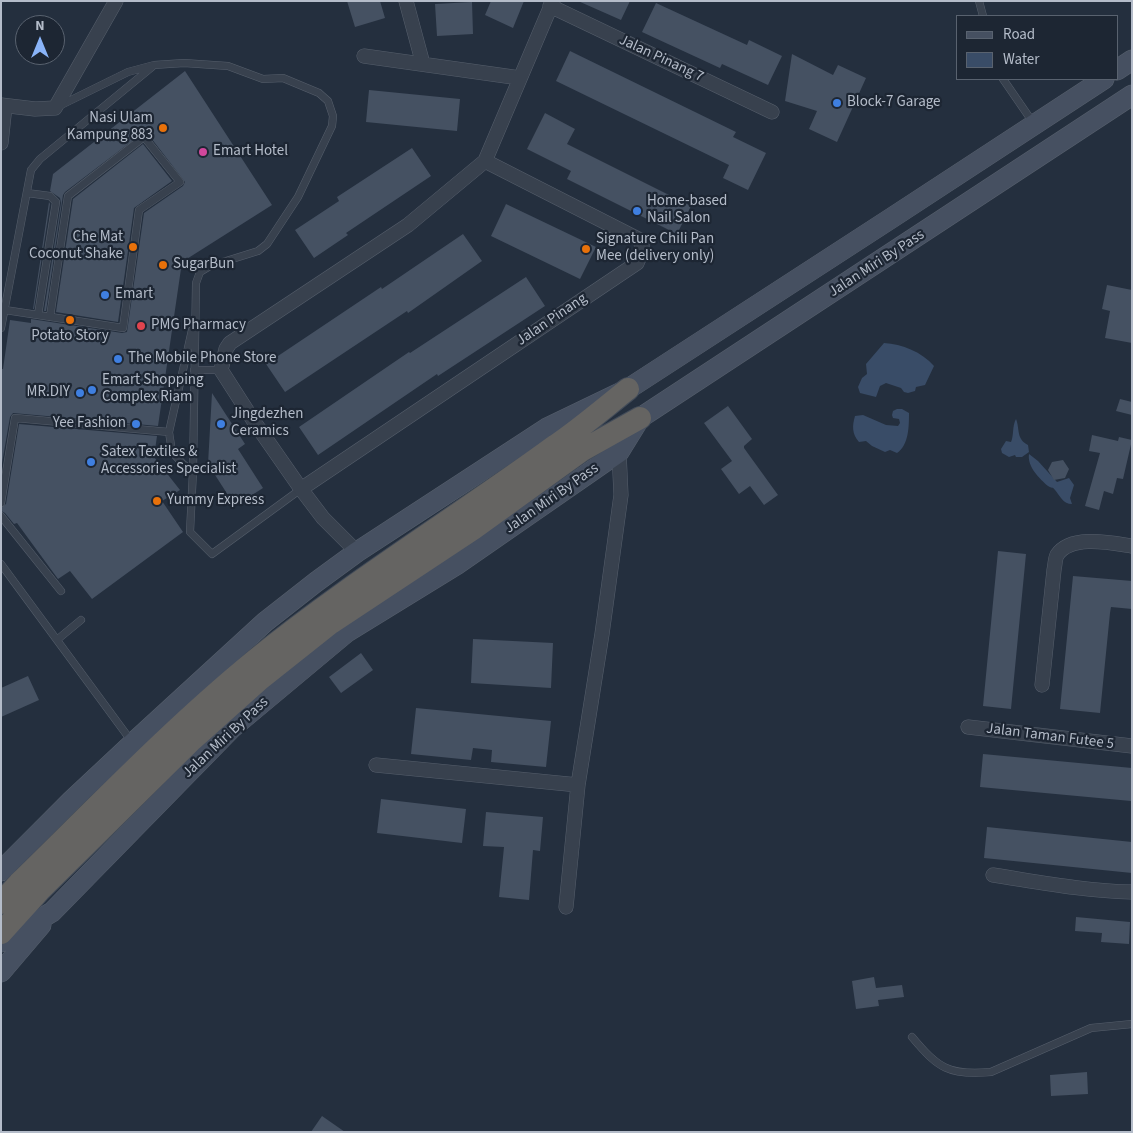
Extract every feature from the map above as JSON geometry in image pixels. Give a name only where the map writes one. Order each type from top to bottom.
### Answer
[{"type":"highway","points":[[1,903],[19,883],[175,731],[254,661],[365,577],[558,444],[628,389]]},
{"type":"highway","points":[[1,933],[39,890],[192,740],[258,681],[331,623],[473,529],[580,451],[640,418]]},
{"type":"main road","points":[[1118,69],[1132,60]]},
{"type":"main road","name":"Jalan Miri By Pass","points":[[1,871],[71,800],[132,743],[265,622],[316,582],[358,552],[547,428],[628,389],[1102,80]]},
{"type":"main road","name":"Jalan Miri By Pass","points":[[1,942],[52,912],[232,728],[347,632],[456,566],[619,452],[640,418],[1132,95]]},
{"type":"main road","points":[[1,972],[52,912]]},
{"type":"street","points":[[1,143],[3,106],[35,109],[55,108],[116,1]]},
{"type":"street","points":[[406,1],[423,64]]},
{"type":"street","points":[[358,552],[323,518],[255,423],[220,370],[226,349],[230,343],[408,225],[485,161],[551,4]]},
{"type":"street","name":"Jalan Pinang 7","points":[[551,4],[772,112]]},
{"type":"street","points":[[364,56],[520,78]]},
{"type":"street","name":"Jalan Pinang","points":[[302,489],[637,263],[642,251],[642,241],[485,161]]},
{"type":"street","points":[[566,907],[578,785],[602,634],[620,495],[619,452]]},
{"type":"street","points":[[1042,685],[1057,556],[1064,549],[1075,543],[1099,541],[1132,546]]},
{"type":"street","name":"Jalan Taman Futee 5","points":[[968,727],[1132,746]]},
{"type":"street","points":[[376,765],[578,785]]},
{"type":"street","points":[[993,875],[1077,888],[1132,892]]},
{"type":"lane","points":[[979,1],[983,15]]},
{"type":"lane","points":[[55,108],[128,72],[154,65],[184,63],[228,66],[263,79],[283,78],[319,93],[328,101],[334,116],[329,133],[298,196],[267,244],[258,251],[210,266],[200,272],[196,283],[193,471],[190,532],[212,554],[302,489]]},
{"type":"lane","points":[[1,328],[31,170],[40,159],[154,65]]},
{"type":"lane","points":[[1004,80],[1034,124]]},
{"type":"lane","points":[[4,310],[50,318],[123,328],[139,210],[180,182],[144,136],[68,196],[50,318]]},
{"type":"lane","points":[[27,193],[50,196],[56,202],[38,315]]},
{"type":"lane","points":[[193,471],[183,464],[172,452],[168,432],[196,315]]},
{"type":"lane","points":[[194,370],[220,370]]},
{"type":"lane","points":[[1,503],[15,418],[168,432]]},
{"type":"lane","points":[[1,516],[61,592]]},
{"type":"lane","points":[[1,564],[58,639],[132,743]]},
{"type":"lane","points":[[58,639],[82,620]]},
{"type":"lane","points":[[912,1037],[931,1060],[948,1069],[978,1074],[999,1069],[1091,1028],[1132,1024]]},
{"type":"water","points":[[884,343],[898,345],[911,350],[924,357],[934,366],[925,385],[916,387],[915,391],[908,393],[904,392],[901,388],[886,383],[880,386],[876,397],[860,393],[858,387],[862,378],[867,374],[866,364]]},
{"type":"water","points":[[902,409],[909,413],[906,440],[901,450],[897,453],[890,450],[885,452],[866,441],[859,442],[853,430],[855,416],[863,415],[886,425],[898,426],[900,423],[899,419],[893,418],[892,415],[893,411]]},
{"type":"water","points":[[1016,419],[1020,437],[1028,445],[1029,452],[1022,457],[1016,457],[1015,455],[1009,457],[1002,453],[1001,449],[1006,441],[1011,442]]},
{"type":"water","points":[[1029,454],[1057,482],[1069,478],[1074,485],[1070,498],[1072,504],[1064,501],[1054,489],[1038,476],[1030,464]]},
{"type":"building","points":[[347,1],[380,1],[385,18],[355,27]]},
{"type":"building","points":[[491,1],[524,1],[513,28],[485,15]]},
{"type":"building","points":[[578,1],[630,1],[621,20]]},
{"type":"building","points":[[472,2],[473,34],[437,36],[435,4]]},
{"type":"building","points":[[656,3],[747,45],[749,40],[782,56],[768,85],[722,64],[720,68],[642,32]]},
{"type":"building","points":[[570,51],[736,132],[733,137],[766,153],[748,190],[723,178],[729,165],[556,81]]},
{"type":"building","points":[[792,54],[833,75],[838,65],[866,78],[837,142],[809,129],[817,111],[785,101]]},
{"type":"building","points":[[185,71],[272,205],[182,262],[158,426],[13,413],[10,417],[1,469],[1,369],[3,369],[10,320],[31,323],[31,319],[122,333],[127,332],[144,213],[183,186],[185,182],[148,134],[144,132],[65,192],[63,195],[46,311],[44,311],[61,203],[60,198],[50,191],[53,174]]},
{"type":"building","points":[[369,90],[460,99],[457,131],[366,122]]},
{"type":"building","points":[[545,113],[575,129],[567,144],[691,206],[677,234],[567,179],[571,171],[527,149]]},
{"type":"building","points":[[143,144],[172,181],[134,208],[118,322],[56,312],[73,199]]},
{"type":"building","points":[[412,148],[431,176],[346,233],[348,235],[314,258],[295,230],[339,201],[337,197]]},
{"type":"building","points":[[49,202],[50,204],[33,309]]},
{"type":"building","points":[[506,204],[596,247],[580,279],[491,236]]},
{"type":"building","points":[[463,234],[482,261],[408,313],[407,311],[285,392],[266,364]]},
{"type":"building","points":[[526,277],[545,306],[438,376],[437,374],[318,455],[299,427],[409,352]]},
{"type":"building","points":[[1107,285],[1132,290],[1132,343],[1105,338],[1110,311],[1102,309]]},
{"type":"building","points":[[212,393],[245,444],[238,449],[263,488],[235,506],[208,464]]},
{"type":"building","points":[[1120,399],[1132,402],[1132,415],[1116,411]]},
{"type":"building","points":[[728,406],[752,439],[744,448],[778,495],[764,505],[750,486],[739,494],[721,469],[732,461],[704,423]]},
{"type":"building","points":[[19,424],[157,436],[154,457],[180,490],[162,501],[183,532],[92,599],[70,571],[58,579],[17,523],[14,524],[1,511],[1,508],[6,504]]},
{"type":"building","points":[[1092,435],[1118,441],[1119,437],[1132,440],[1123,479],[1117,478],[1113,494],[1104,491],[1099,510],[1085,506],[1100,453],[1089,451]]},
{"type":"building","points":[[1063,460],[1069,469],[1065,478],[1054,480],[1048,470],[1052,462]]},
{"type":"building","points":[[998,551],[1026,554],[1011,709],[983,706]]},
{"type":"building","points":[[1073,576],[1132,581],[1132,609],[1111,607],[1100,713],[1060,709]]},
{"type":"building","points":[[473,639],[553,643],[551,688],[471,683]]},
{"type":"building","points":[[361,653],[373,670],[341,693],[329,677]]},
{"type":"building","points":[[28,676],[39,700],[1,717],[1,688]]},
{"type":"building","points":[[416,708],[551,721],[546,767],[491,762],[492,750],[473,748],[471,760],[411,754]]},
{"type":"building","points":[[983,754],[1132,768],[1131,801],[980,787]]},
{"type":"building","points":[[381,799],[466,809],[462,843],[377,833]]},
{"type":"building","points":[[486,812],[543,817],[540,851],[533,850],[529,900],[499,897],[504,847],[483,846]]},
{"type":"building","points":[[987,827],[1132,842],[1132,873],[984,858]]},
{"type":"building","points":[[1076,917],[1130,922],[1129,944],[1101,942],[1102,933],[1075,931]]},
{"type":"building","points":[[874,977],[876,988],[902,985],[904,997],[878,1000],[879,1006],[856,1009],[852,981]]},
{"type":"building","points":[[1087,1072],[1088,1094],[1051,1096],[1050,1075]]},
{"type":"building","points":[[322,1116],[345,1132],[311,1132]]},
{"type":"place","name":"Block-7 Garage","points":[[837,103]]},
{"type":"place","name":"Nasi Ulam Kampung 883","points":[[163,128]]},
{"type":"place","name":"Emart Hotel","points":[[203,152]]},
{"type":"place","name":"Home-based Nail Salon","points":[[637,211]]},
{"type":"place","name":"Che Mat Coconut Shake","points":[[133,247]]},
{"type":"place","name":"Signature Chili Pan Mee (delivery only)","points":[[586,249]]},
{"type":"place","name":"SugarBun","points":[[163,265]]},
{"type":"place","name":"Emart","points":[[105,295]]},
{"type":"place","name":"Potato Story","points":[[70,320]]},
{"type":"place","name":"PMG Pharmacy","points":[[141,326]]},
{"type":"place","name":"The Mobile Phone Store","points":[[118,359]]},
{"type":"place","name":"Emart Shopping Complex Riam","points":[[92,390]]},
{"type":"place","name":"MR.DIY","points":[[80,393]]},
{"type":"place","name":"Yee Fashion","points":[[136,424]]},
{"type":"place","name":"Jingdezhen Ceramics","points":[[221,424]]},
{"type":"place","name":"Satex Textiles & Accessories Specialist","points":[[91,462]]},
{"type":"place","name":"Yummy Express","points":[[157,501]]}]
